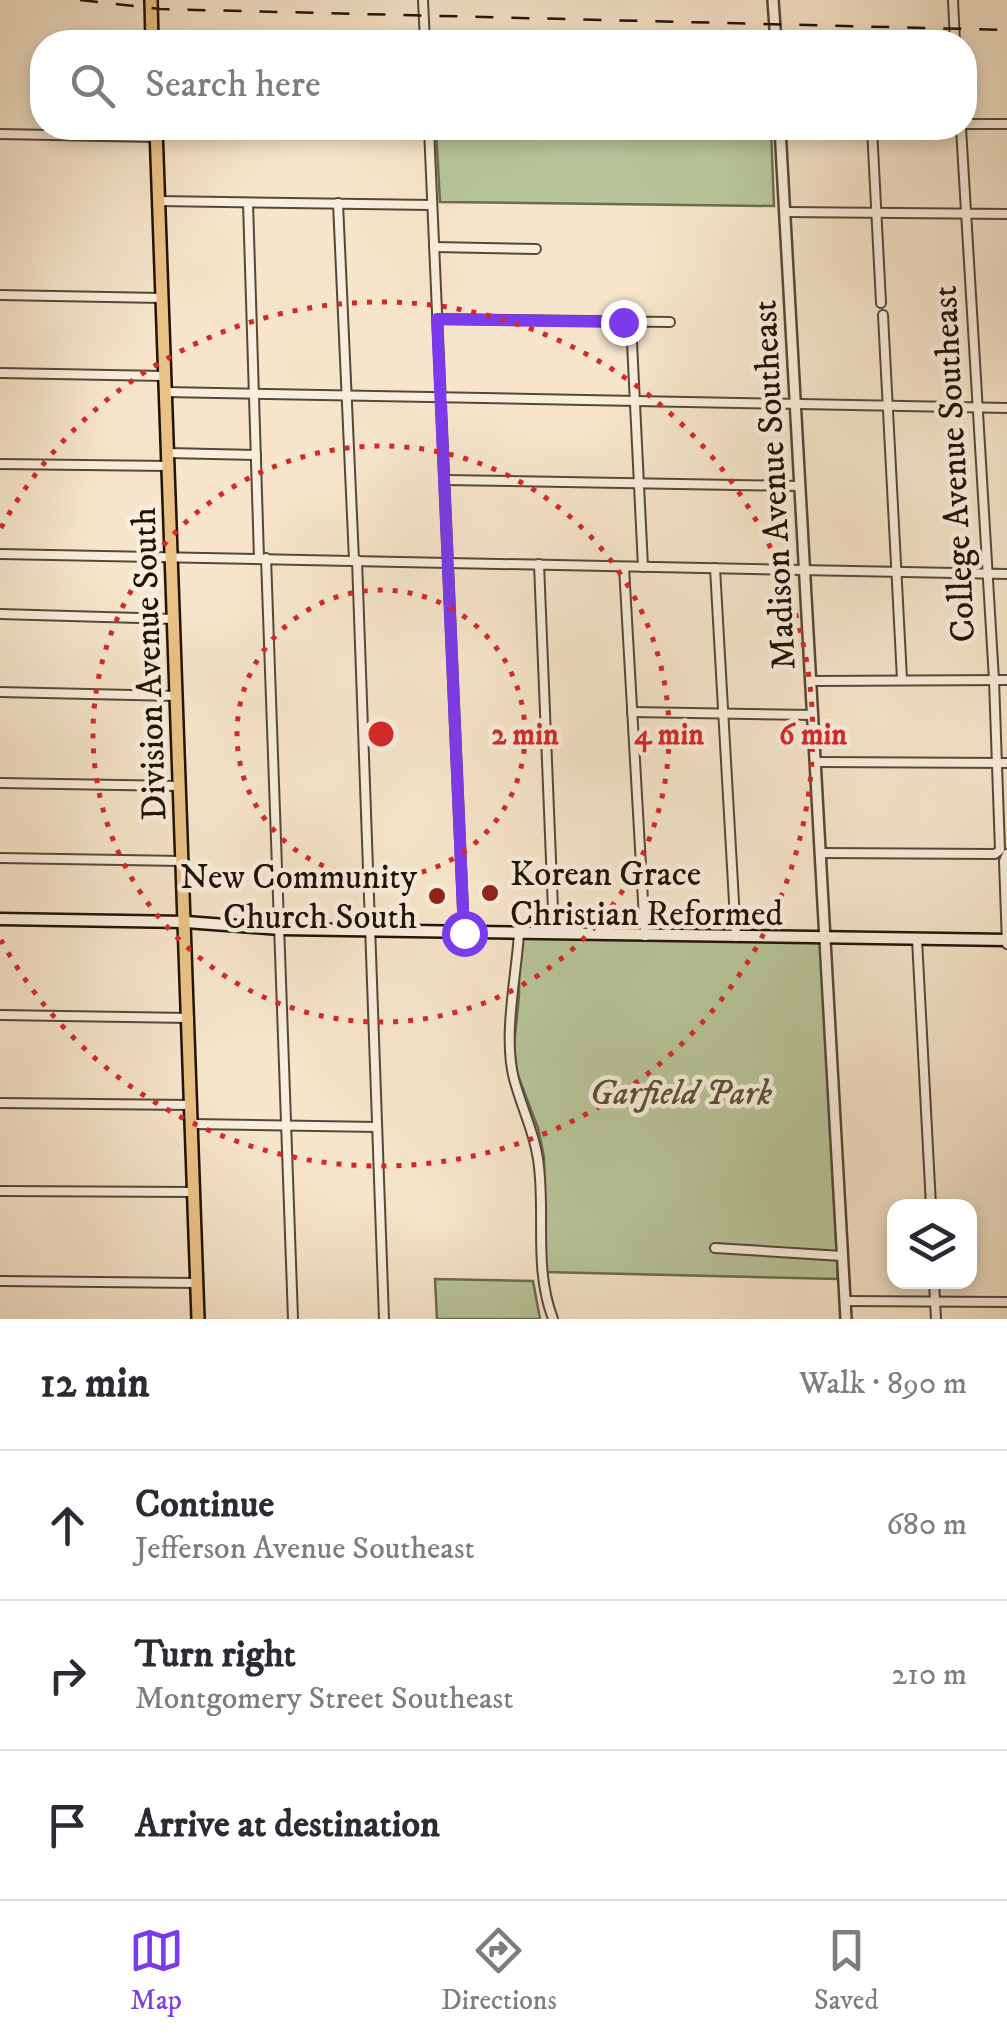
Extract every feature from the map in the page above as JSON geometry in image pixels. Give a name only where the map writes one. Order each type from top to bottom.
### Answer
[{"type":"main road","points":[[151,0],[152,30]]},
{"type":"main road","name":"Division Avenue South","points":[[156,140],[198,1319]]},
{"type":"main road","points":[[0,918],[186,922],[280,930],[1007,942]]},
{"type":"street","points":[[423,0],[424,30]]},
{"type":"street","points":[[773,0],[775,30]]},
{"type":"street","points":[[954,0],[955,30]]},
{"type":"street","points":[[977,125],[1007,124]]},
{"type":"street","points":[[0,134],[30,134]]},
{"type":"street","points":[[429,140],[464,933]]},
{"type":"street","name":"Madison Avenue Southeast","points":[[781,140],[846,1319]]},
{"type":"street","points":[[873,140],[881,303]]},
{"type":"street","name":"College Avenue Southeast","points":[[963,140],[976,407],[1002,763],[1000,850],[1004,861],[1007,942]]},
{"type":"street","points":[[158,201],[432,205]]},
{"type":"street","points":[[248,203],[256,456],[280,930],[292,1319]]},
{"type":"street","points":[[338,204],[371,931],[384,1319]]},
{"type":"street","points":[[785,212],[1007,214]]},
{"type":"street","points":[[434,247],[536,249]]},
{"type":"street","points":[[0,295],[162,298]]},
{"type":"street","points":[[883,315],[902,679]]},
{"type":"street","points":[[437,319],[670,322]]},
{"type":"street","points":[[630,322],[643,567]]},
{"type":"street","points":[[0,374],[165,376]]},
{"type":"street","points":[[165,392],[1007,408]]},
{"type":"street","points":[[0,464],[256,456]]},
{"type":"street","points":[[444,480],[800,486]]},
{"type":"street","points":[[0,554],[1007,574]]},
{"type":"street","points":[[539,564],[554,934]]},
{"type":"street","points":[[624,567],[645,936]]},
{"type":"street","points":[[715,568],[736,938]]},
{"type":"street","points":[[0,614],[174,619]]},
{"type":"street","points":[[811,680],[1007,680]]},
{"type":"street","points":[[0,692],[177,696]]},
{"type":"street","points":[[632,712],[813,714]]},
{"type":"street","points":[[816,762],[1002,763]]},
{"type":"street","points":[[0,783],[180,786]]},
{"type":"street","points":[[822,854],[1000,850]]},
{"type":"street","points":[[0,858],[183,861]]},
{"type":"street","points":[[519,934],[510,1047],[514,1078],[534,1136],[540,1168],[541,1272],[553,1319]]},
{"type":"street","points":[[917,939],[930,1199]]},
{"type":"street","points":[[0,1015],[189,1018]]},
{"type":"street","points":[[0,1103],[191,1105]]},
{"type":"street","points":[[192,1124],[378,1126]]},
{"type":"street","points":[[0,1191],[194,1192]]},
{"type":"street","points":[[715,1248],[842,1256]]},
{"type":"street","points":[[0,1281],[197,1283]]},
{"type":"street","points":[[935,1289],[936,1319]]},
{"type":"street","points":[[845,1300],[1007,1302]]},
{"type":"green space","points":[[437,140],[771,140],[774,206],[440,202]]},
{"type":"green space","name":"Garfield Park","points":[[519,937],[822,943],[838,1279],[545,1272],[544,1157],[538,1128],[517,1073],[514,1046]]},
{"type":"green space","points":[[435,1279],[533,1281],[540,1319],[437,1319]]},
{"type":"railway","points":[[80,0],[160,9],[1007,30]]},
{"type":"place","name":"Korean Grace Christian Reformed","points":[[490,893]]},
{"type":"place","name":"New Community Church South","points":[[437,896]]},
{"type":"route","points":[[464,933],[437,319],[623,322]]}]
